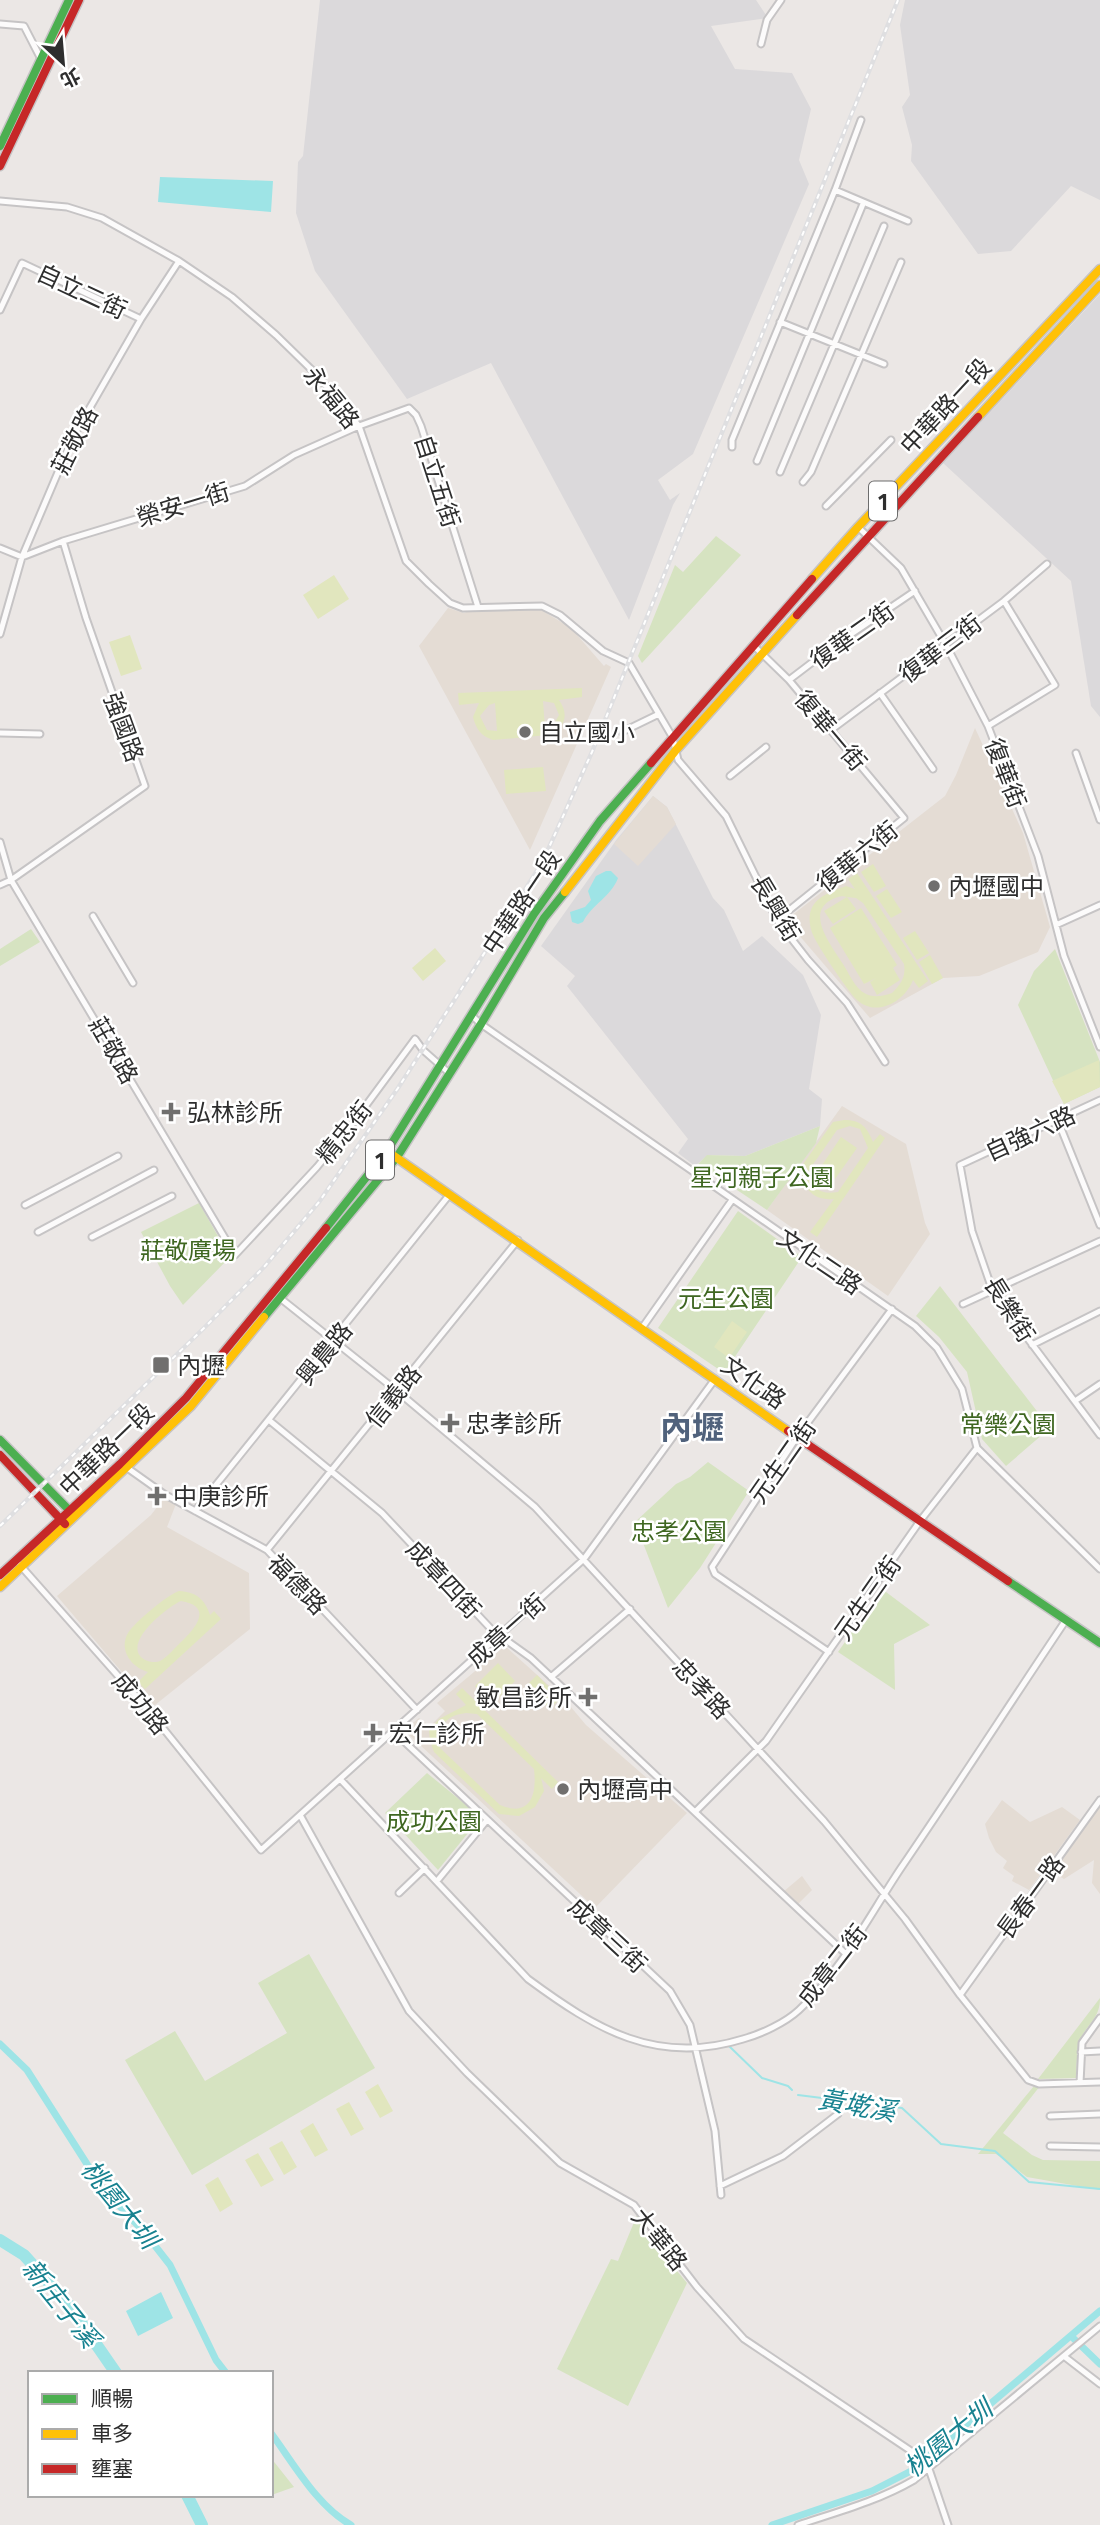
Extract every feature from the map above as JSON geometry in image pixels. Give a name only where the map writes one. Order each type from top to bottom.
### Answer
[{"type":"main road","points":[[0,146],[69,0]]},
{"type":"main road","points":[[0,166],[79,0]]},
{"type":"main road","name":"中華路一段","points":[[0,1575],[18,1563],[191,1406],[387,1151],[534,914],[600,821],[858,527],[1100,269]]},
{"type":"main road","name":"中華路一段","points":[[277,1296],[397,1157],[544,918],[676,750],[867,536],[1100,285]]},
{"type":"main road","name":"文化路","points":[[387,1151],[519,1240],[797,1437],[1100,1643]]},
{"type":"main road","points":[[0,1440],[72,1514]]},
{"type":"main road","points":[[0,1454],[63,1522]]},
{"type":"main road","name":"中華路一段","points":[[0,1587],[18,1563]]},
{"type":"street","points":[[761,44],[767,20],[781,0]]},
{"type":"street","points":[[0,24],[24,26],[41,60]]},
{"type":"street","points":[[732,447],[732,440],[861,120]]},
{"type":"street","points":[[835,190],[908,221]]},
{"type":"street","name":"永福路","points":[[0,201],[67,207],[102,218],[180,261],[232,297],[322,380],[359,426],[406,561],[450,603],[463,608],[542,606],[560,615],[603,651],[629,663]]},
{"type":"street","points":[[757,461],[863,204]]},
{"type":"street","points":[[780,472],[884,226]]},
{"type":"street","name":"莊敬路","points":[[0,634],[23,557],[73,437],[141,319],[180,261]]},
{"type":"street","points":[[803,482],[901,262]]},
{"type":"street","name":"自立二街","points":[[0,310],[22,263],[141,319]]},
{"type":"street","points":[[780,322],[884,365]]},
{"type":"street","name":"自立五街","points":[[359,426],[401,409],[409,408],[416,415],[478,607]]},
{"type":"street","name":"榮安一街","points":[[23,557],[63,541],[245,486],[294,455],[359,426]]},
{"type":"street","points":[[826,506],[891,440]]},
{"type":"street","name":"復華街","points":[[858,527],[901,568],[946,645],[988,726],[1038,856],[1064,956],[1100,1047]]},
{"type":"street","name":"強國路","points":[[0,885],[145,786],[86,618],[63,541]]},
{"type":"street","points":[[0,548],[23,557]]},
{"type":"street","name":"復華三街","points":[[831,730],[1004,601],[1047,564]]},
{"type":"street","name":"復華二街","points":[[789,680],[915,591]]},
{"type":"street","points":[[988,726],[1055,685],[1004,601]]},
{"type":"street","name":"復華一街","points":[[754,646],[789,680],[904,818]]},
{"type":"street","name":"長興街","points":[[629,663],[673,738],[678,760],[726,816],[777,920],[847,1003],[885,1062]]},
{"type":"street","points":[[880,693],[933,769]]},
{"type":"street","points":[[622,732],[659,714]]},
{"type":"street","points":[[0,733],[40,734]]},
{"type":"street","points":[[730,776],[766,747]]},
{"type":"street","points":[[1076,753],[1100,820]]},
{"type":"street","name":"復華六街","points":[[777,920],[904,818]]},
{"type":"street","name":"莊敬路","points":[[0,842],[11,880],[235,1255]]},
{"type":"street","points":[[1056,925],[1100,905]]},
{"type":"street","points":[[93,916],[134,983]]},
{"type":"street","name":"文化二路","points":[[471,1014],[481,1024],[732,1200],[892,1309],[937,1348],[962,1389],[976,1448]]},
{"type":"street","name":"精忠街","points":[[235,1255],[324,1158],[415,1039],[449,1073]]},
{"type":"street","name":"自強六路","points":[[960,1165],[1100,1100]]},
{"type":"street","points":[[1058,1121],[1100,1225]]},
{"type":"street","points":[[25,1205],[118,1156]]},
{"type":"street","name":"長樂街","points":[[960,1165],[972,1231],[993,1292],[1100,1434]]},
{"type":"street","points":[[38,1232],[154,1170]]},
{"type":"street","name":"興農路","points":[[195,1511],[451,1194]]},
{"type":"street","points":[[92,1237],[172,1196]]},
{"type":"street","points":[[642,1328],[732,1200]]},
{"type":"street","name":"信義路","points":[[267,1550],[519,1240]]},
{"type":"street","points":[[964,1304],[1100,1241]]},
{"type":"street","name":"忠孝路","points":[[277,1296],[397,1391],[535,1507],[824,1821],[905,1919],[960,1995],[1028,2080],[1040,2084],[1100,2082]]},
{"type":"street","name":"元生二街","points":[[829,1652],[715,1574],[712,1566],[797,1437],[892,1309]]},
{"type":"street","points":[[1032,1345],[1100,1311]]},
{"type":"street","name":"成章一街","points":[[261,1850],[584,1559],[715,1379]]},
{"type":"street","points":[[1075,1401],[1100,1384]]},
{"type":"street","name":"成章四街","points":[[270,1421],[382,1513],[492,1630],[551,1677],[846,1955]]},
{"type":"street","points":[[976,1448],[1100,1569]]},
{"type":"street","name":"元生三街","points":[[695,1812],[766,1741],[920,1521],[976,1448]]},
{"type":"street","name":"福德路","points":[[124,1466],[164,1494],[267,1550],[417,1710]]},
{"type":"street","name":"成功路","points":[[18,1563],[150,1712],[261,1850]]},
{"type":"street","points":[[551,1677],[630,1609]]},
{"type":"street","name":"成章二街","points":[[340,1779],[528,1979],[576,2013],[624,2037],[685,2050],[727,2044],[755,2036],[798,2011],[846,1955],[884,1893],[1066,1620]]},
{"type":"street","name":"成章三街","points":[[394,1731],[670,1992],[690,2025],[715,2131],[721,2195]]},
{"type":"street","name":"長春一路","points":[[960,1995],[1100,1800]]},
{"type":"street","name":"大華路","points":[[300,1815],[409,2011],[467,2073],[560,2163],[634,2205],[697,2287],[744,2339],[919,2457],[929,2469]]},
{"type":"street","points":[[437,1881],[487,1820]]},
{"type":"street","points":[[398,1892],[425,1868]]},
{"type":"street","points":[[1080,2082],[1082,2043],[1100,2018]]},
{"type":"street","points":[[1081,2052],[1100,2052]]},
{"type":"street","points":[[1050,2116],[1100,2114]]},
{"type":"street","points":[[720,2186],[783,2156],[838,2115]]},
{"type":"street","points":[[1050,2146],[1100,2147]]},
{"type":"street","points":[[798,2525],[897,2490],[929,2469],[1100,2326]]},
{"type":"street","points":[[1065,2357],[1100,2384]]},
{"type":"street","points":[[929,2469],[948,2525]]},
{"type":"shaded area","points":[[320,0],[756,0],[768,18],[711,26],[735,69],[792,73],[811,109],[799,160],[809,184],[693,454],[658,480],[670,500],[680,493],[629,620],[491,363],[407,399],[315,271],[296,213],[298,162],[303,156]]},
{"type":"shaded area","points":[[905,0],[1100,0],[1100,200],[1071,186],[1011,251],[978,254],[911,161],[912,145],[902,107],[910,95],[900,25]]},
{"type":"shaded area","points":[[1100,294],[1100,717],[1091,706],[1071,581],[943,463]]},
{"type":"shaded area","name":"自立國小","points":[[448,608],[464,613],[471,610],[543,611],[571,628],[604,666],[606,664],[611,667],[530,850],[419,646]]},
{"type":"shaded area","name":"內壢國中","points":[[975,728],[1023,833],[1050,927],[1038,952],[979,976],[943,978],[870,1018],[786,920],[945,796]]},
{"type":"shaded area","points":[[653,796],[667,807],[713,898],[724,910],[743,951],[762,936],[803,975],[821,1015],[809,1089],[822,1099],[820,1126],[745,1156],[708,1155],[695,1166],[678,1153],[688,1139],[567,986],[575,976],[541,946],[617,839]]},
{"type":"shaded area","points":[[653,796],[667,807],[676,824],[638,866],[614,844]]},
{"type":"shaded area","points":[[842,1106],[906,1144],[930,1234],[888,1296],[767,1210]]},
{"type":"shaded area","points":[[164,1498],[176,1504],[167,1527],[249,1573],[250,1629],[155,1705],[150,1705],[57,1596],[151,1515]]},
{"type":"shaded area","name":"內壢高中","points":[[505,1646],[565,1700],[586,1725],[687,1813],[595,1908],[404,1730],[419,1718],[430,1726],[445,1711],[437,1703]]},
{"type":"shaded area","points":[[1002,1800],[1030,1822],[1062,1807],[1080,1820],[1029,1890],[1012,1881],[1014,1876],[1003,1868],[1007,1861],[996,1852],[989,1838],[985,1824]]},
{"type":"shaded area","points":[[1100,1802],[1100,1894],[1092,1883],[1094,1860],[1064,1879],[1049,1870]]},
{"type":"shaded area","points":[[802,1876],[812,1890],[797,1905],[783,1892]]},
{"type":"green space","points":[[716,536],[741,555],[642,663],[638,656],[675,565],[683,572]]},
{"type":"green space","points":[[334,575],[349,599],[318,619],[303,595]]},
{"type":"green space","points":[[130,635],[142,669],[121,676],[109,642]]},
{"type":"green space","points":[[582,688],[582,697],[559,700],[565,715],[562,725],[554,732],[548,735],[493,740],[482,734],[474,721],[479,703],[459,705],[458,693]],"holes":[[[543,701],[554,703],[559,715],[555,722],[545,728]],[[495,703],[497,731],[487,730],[480,716],[489,705]]]},
{"type":"green space","points":[[543,767],[546,791],[506,794],[504,770]]},
{"type":"green space","points":[[873,864],[886,886],[874,892],[861,872]]},
{"type":"green space","points":[[857,873],[928,981],[919,988],[913,980],[904,995],[890,1005],[873,1007],[857,1000],[841,980],[813,934],[810,913],[813,905],[826,895],[846,886],[855,889],[848,879]],"holes":[[[842,896],[856,898],[863,903],[904,964],[902,980],[892,993],[872,996],[859,988],[825,935],[820,916],[822,908],[829,901]]]},
{"type":"green space","points":[[887,889],[902,912],[891,918],[876,896]]},
{"type":"green space","points":[[847,897],[856,909],[833,924],[824,911]]},
{"type":"green space","points":[[861,908],[897,965],[893,968],[900,980],[877,995],[870,982],[876,978],[864,984],[830,928]]},
{"type":"green space","points":[[31,929],[40,942],[0,966],[0,949]]},
{"type":"green space","points":[[915,931],[929,953],[917,960],[903,938]]},
{"type":"green space","points":[[435,948],[446,961],[423,981],[412,968]]},
{"type":"green space","points":[[1055,949],[1100,1062],[1100,1087],[1064,1104],[1018,1005],[1034,971]]},
{"type":"green space","points":[[930,955],[943,978],[932,984],[919,962]]},
{"type":"green space","points":[[1099,1060],[1100,1087],[1064,1104],[1052,1081]]},
{"type":"green space","points":[[850,1120],[859,1123],[866,1128],[873,1142],[880,1134],[885,1138],[817,1237],[810,1232],[834,1199],[820,1198],[810,1192],[801,1167],[833,1122]],"holes":[[[850,1126],[860,1129],[868,1148],[838,1192],[818,1190],[807,1173],[837,1130]]]},
{"type":"green space","name":"星河親子公園","points":[[820,1126],[816,1143],[767,1210],[698,1164],[707,1155],[745,1156]]},
{"type":"green space","points":[[841,1137],[857,1148],[835,1179],[820,1168]]},
{"type":"green space","name":"莊敬廣場","points":[[199,1203],[230,1257],[183,1305],[141,1232]]},
{"type":"green space","name":"元生公園","points":[[738,1211],[802,1257],[724,1373],[658,1328]]},
{"type":"green space","name":"常樂公園","points":[[940,1286],[1050,1428],[1006,1466],[982,1439],[967,1372],[939,1337],[916,1316]]},
{"type":"green space","points":[[732,1321],[747,1332],[729,1358],[714,1347]]},
{"type":"green space","name":"忠孝公園","points":[[708,1462],[749,1491],[700,1568],[668,1608],[635,1522],[676,1484],[690,1477]]},
{"type":"green space","points":[[882,1589],[930,1625],[894,1644],[895,1690],[838,1652]]},
{"type":"green space","points":[[179,1591],[195,1595],[210,1615],[214,1611],[221,1619],[145,1689],[138,1682],[148,1672],[137,1667],[128,1657],[125,1639],[137,1622]],"holes":[[[181,1601],[198,1609],[199,1615],[194,1628],[162,1660],[145,1660],[139,1653],[138,1645],[148,1627]]]},
{"type":"green space","points":[[498,1663],[515,1681],[492,1704],[475,1686]]},
{"type":"green space","points":[[537,1675],[560,1698],[550,1709],[526,1686]]},
{"type":"green space","points":[[462,1688],[558,1782],[552,1789],[541,1778],[544,1791],[535,1807],[519,1816],[499,1814],[434,1752],[429,1730],[439,1719],[466,1705],[456,1694]],"holes":[[[466,1713],[477,1714],[534,1769],[533,1795],[525,1806],[510,1808],[500,1805],[440,1748],[437,1736],[451,1717]]]},
{"type":"green space","name":"成功公園","points":[[427,1773],[481,1817],[438,1870],[385,1813]]},
{"type":"green space","points":[[309,1954],[375,2068],[192,2175],[125,2060],[175,2031],[205,2081],[287,2033],[258,1983]]},
{"type":"green space","points":[[1100,1998],[1096,2015],[1079,2043],[1076,2078],[1038,2079]]},
{"type":"green space","points":[[378,2084],[393,2111],[380,2118],[365,2092]]},
{"type":"green space","points":[[1034,2086],[1040,2086],[1003,2133],[1043,2160],[1100,2161],[1100,2190],[1027,2177],[996,2154],[978,2154]]},
{"type":"green space","points":[[349,2102],[364,2129],[351,2136],[336,2109]]},
{"type":"green space","points":[[313,2123],[328,2150],[315,2157],[300,2131]]},
{"type":"green space","points":[[282,2141],[297,2167],[284,2175],[269,2148]]},
{"type":"green space","points":[[258,2153],[274,2180],[261,2187],[245,2160]]},
{"type":"green space","points":[[218,2177],[233,2204],[220,2212],[205,2185]]},
{"type":"green space","points":[[637,2215],[649,2237],[687,2283],[628,2406],[557,2369],[611,2259],[618,2261]]},
{"type":"green space","points":[[273,2461],[294,2487],[273,2494]]},
{"type":"water","points":[[160,177],[273,181],[271,212],[158,202]]},
{"type":"water","points":[[611,871],[618,878],[615,885],[583,922],[572,922],[570,912],[585,907],[591,900],[588,891],[596,876]]},
{"type":"water","points":[[161,2292],[173,2318],[138,2336],[126,2311]]},
{"type":"waterway","name":"桃園大圳","points":[[0,2044],[27,2070],[101,2186],[145,2233],[170,2265],[216,2360],[224,2371]]},
{"type":"waterway","points":[[728,2045],[762,2078],[788,2086],[792,2090]]},
{"type":"waterway","name":"黃墘溪","points":[[798,2095],[902,2108],[941,2144],[995,2151],[1029,2182],[1100,2189]]},
{"type":"waterway","name":"新庄子溪","points":[[0,2240],[24,2255],[69,2305],[115,2371]]},
{"type":"waterway","name":"桃園大圳","points":[[772,2525],[872,2491],[911,2471],[1100,2311]]},
{"type":"waterway","points":[[1071,2336],[1100,2364]]},
{"type":"waterway","name":"桃園大圳","points":[[273,2436],[317,2496],[351,2525]]},
{"type":"waterway","name":"新庄子溪","points":[[188,2497],[202,2525]]},
{"type":"railway","points":[[0,1526],[204,1328],[264,1267],[319,1202],[398,1088],[542,863],[592,752],[898,0]]},
{"type":"traffic: fast","points":[[0,146],[69,0]]},
{"type":"traffic: fast","points":[[326,1228],[387,1151],[534,914],[600,821],[651,763]]},
{"type":"traffic: fast","points":[[264,1317],[397,1157],[544,918],[565,892]]},
{"type":"traffic: fast","points":[[0,1440],[73,1514]]},
{"type":"traffic: fast","points":[[1008,1581],[1100,1643]]},
{"type":"traffic: slow","points":[[812,579],[1100,269]]},
{"type":"traffic: slow","points":[[978,417],[1100,285]]},
{"type":"traffic: slow","points":[[565,892],[676,750],[797,615]]},
{"type":"traffic: slow","points":[[387,1151],[788,1431]]},
{"type":"traffic: slow","points":[[0,1587],[191,1406],[264,1317]]},
{"type":"traffic: jam","points":[[0,166],[79,0]]},
{"type":"traffic: jam","points":[[797,615],[978,417]]},
{"type":"traffic: jam","points":[[651,763],[812,579]]},
{"type":"traffic: jam","points":[[0,1575],[120,1464],[186,1398],[326,1228]]},
{"type":"traffic: jam","points":[[788,1431],[1008,1581]]},
{"type":"traffic: jam","points":[[0,1455],[65,1524]]},
{"type":"place","name":"自立國小","points":[[525,732]]},
{"type":"place","name":"內壢國中","points":[[934,886]]},
{"type":"place","name":"弘林診所","points":[[171,1112]]},
{"type":"place","name":"內壢","points":[[161,1365]]},
{"type":"place","name":"忠孝診所","points":[[450,1423]]},
{"type":"place","name":"中庚診所","points":[[157,1496]]},
{"type":"place","name":"敏昌診所","points":[[588,1697]]},
{"type":"place","name":"宏仁診所","points":[[373,1733]]},
{"type":"place","name":"內壢高中","points":[[563,1789]]},
{"type":"district","name":"內壢","points":[[692,1427]]}]
